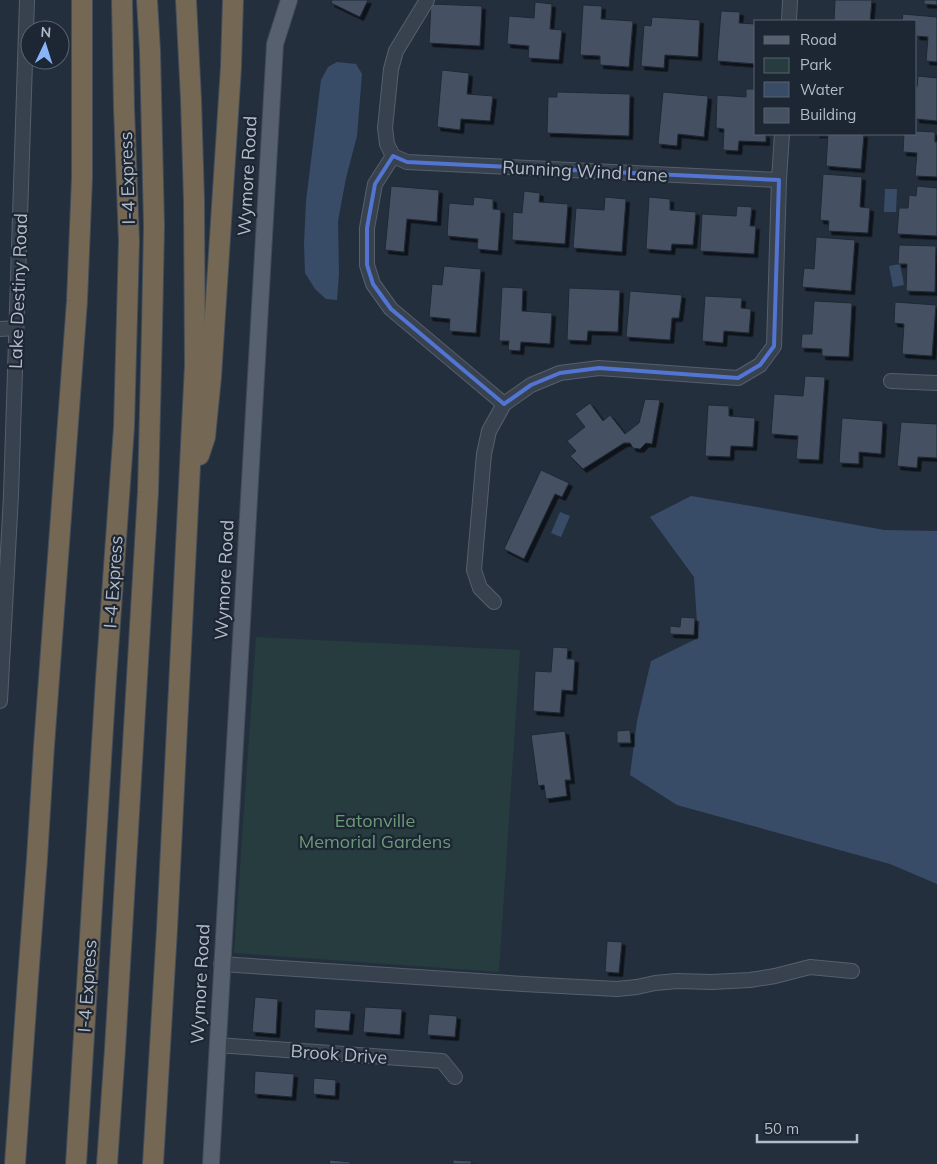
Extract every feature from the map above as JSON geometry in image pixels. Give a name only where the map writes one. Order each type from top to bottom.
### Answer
[{"type":"highway","points":[[68,0],[82,178]]},
{"type":"highway","points":[[15,1164],[77,301],[82,178],[82,0]]},
{"type":"highway","name":"I-4 Express","points":[[76,1164],[106,679],[124,427],[129,241],[122,0]]},
{"type":"highway","name":"I-4 Express","points":[[107,1164],[148,492],[154,226],[147,0]]},
{"type":"highway","points":[[153,1164],[167,929],[195,365],[192,100],[186,0]]},
{"type":"highway","points":[[226,0],[231,67]]},
{"type":"highway","points":[[189,488],[205,437],[212,369],[231,67],[233,0]]},
{"type":"highway","points":[[108,1139],[112,1164]]},
{"type":"main road","name":"Wymore Road","points":[[211,1164],[275,44],[288,0]]},
{"type":"street","name":"Lake Destiny Road","points":[[0,701],[5,519],[16,328],[27,0]]},
{"type":"street","points":[[427,0],[396,51],[385,128],[387,144],[393,156],[375,184],[367,228],[367,265],[373,284],[391,309],[504,404]]},
{"type":"street","points":[[789,20],[790,0]]},
{"type":"street","points":[[494,602],[480,588],[474,570],[484,454],[489,431],[504,404],[531,386],[560,373],[599,368],[738,378],[760,365],[774,346],[782,135]]},
{"type":"street","name":"Running Wind Lane","points":[[393,156],[407,162],[779,180]]},
{"type":"street","points":[[0,329],[16,328]]},
{"type":"street","points":[[891,381],[937,383]]},
{"type":"street","points":[[221,964],[617,989],[669,982],[750,980],[810,967],[852,971]]},
{"type":"street","name":"Brook Drive","points":[[217,1045],[442,1062],[455,1077]]},
{"type":"highlighted area","points":[[393,156],[407,162],[779,180],[774,346],[760,365],[738,378],[599,368],[560,373],[531,385],[504,404],[391,309],[373,284],[367,265],[367,228],[375,184]]},
{"type":"green space","name":"Eatonville Memorial Gardens","points":[[256,637],[520,650],[499,972],[234,953]]},
{"type":"water","points":[[337,62],[356,64],[362,74],[357,136],[346,178],[338,221],[339,274],[337,300],[326,299],[315,289],[305,273],[304,244],[306,201],[321,80],[328,67]]},
{"type":"water","points":[[885,189],[897,189],[896,212],[884,212]]},
{"type":"water","points":[[900,264],[904,285],[893,287],[889,266]]},
{"type":"water","points":[[691,496],[884,530],[937,531],[937,884],[890,864],[677,805],[630,775],[637,721],[651,661],[698,638],[694,577],[650,517]]},
{"type":"water","points":[[560,512],[570,516],[561,537],[551,533]]},
{"type":"building","points":[[332,0],[368,0],[360,17],[331,3]]},
{"type":"building","points":[[835,0],[872,0],[870,20],[834,20]]},
{"type":"building","points":[[924,0],[937,0],[937,5],[924,4]]},
{"type":"building","points":[[535,2],[552,4],[550,29],[562,30],[559,60],[528,58],[529,46],[507,44],[509,16],[534,18]]},
{"type":"building","points":[[431,4],[482,6],[480,46],[429,43]]},
{"type":"building","points":[[583,5],[602,6],[601,19],[633,21],[629,67],[600,65],[600,56],[580,55]]},
{"type":"building","points":[[721,11],[740,12],[739,23],[754,24],[754,64],[717,61]]},
{"type":"building","points":[[903,14],[937,17],[937,62],[926,61],[928,37],[917,36],[917,20],[902,20]]},
{"type":"building","points":[[652,17],[700,20],[698,57],[665,55],[664,68],[641,66],[644,25],[651,26]]},
{"type":"building","points":[[442,70],[469,73],[467,94],[493,96],[490,121],[461,119],[460,130],[437,127]]},
{"type":"building","points":[[918,76],[937,78],[937,121],[917,119]]},
{"type":"building","points":[[746,89],[754,89],[754,135],[766,135],[766,142],[739,141],[738,151],[723,150],[724,129],[716,128],[717,95],[746,97]]},
{"type":"building","points":[[557,92],[630,94],[629,136],[547,133],[548,97],[557,97]]},
{"type":"building","points":[[663,92],[708,96],[704,137],[678,134],[677,146],[658,144]]},
{"type":"building","points":[[917,131],[935,132],[935,142],[937,142],[937,177],[915,176],[917,153],[903,152],[904,135],[917,135]]},
{"type":"building","points":[[828,135],[864,135],[861,169],[826,166]]},
{"type":"building","points":[[823,174],[862,177],[860,207],[870,208],[868,233],[828,231],[829,221],[820,220]]},
{"type":"building","points":[[391,186],[439,190],[437,222],[407,219],[404,252],[385,250]]},
{"type":"building","points":[[917,186],[937,188],[937,236],[897,234],[899,208],[908,208],[909,195],[916,196]]},
{"type":"building","points":[[524,191],[540,193],[539,202],[568,204],[565,244],[512,240],[513,212],[522,213]]},
{"type":"building","points":[[474,197],[493,199],[493,209],[501,210],[498,251],[477,249],[478,239],[447,236],[449,203],[473,205]]},
{"type":"building","points":[[605,197],[626,199],[622,252],[573,248],[576,208],[604,210]]},
{"type":"building","points":[[649,197],[670,199],[670,210],[696,212],[693,245],[672,244],[671,251],[646,249]]},
{"type":"building","points":[[737,206],[752,207],[750,226],[756,226],[754,254],[700,251],[702,214],[736,216]]},
{"type":"building","points":[[816,237],[855,240],[851,291],[802,287],[804,268],[814,269]]},
{"type":"building","points":[[899,245],[936,246],[935,292],[906,291],[907,264],[898,264]]},
{"type":"building","points":[[444,266],[481,269],[476,333],[449,331],[450,319],[429,317],[432,284],[442,285]]},
{"type":"building","points":[[502,287],[523,288],[522,311],[552,313],[550,344],[521,342],[520,351],[508,350],[509,341],[499,341]]},
{"type":"building","points":[[569,288],[620,290],[618,332],[588,331],[587,341],[567,340]]},
{"type":"building","points":[[630,291],[682,295],[679,318],[672,318],[670,340],[626,337]]},
{"type":"building","points":[[705,296],[742,298],[741,308],[751,309],[749,333],[724,331],[723,343],[702,341]]},
{"type":"building","points":[[814,301],[852,303],[849,357],[822,356],[822,349],[801,348],[802,334],[812,334]]},
{"type":"building","points":[[895,302],[936,305],[932,356],[902,354],[904,324],[894,323]]},
{"type":"building","points":[[805,376],[825,377],[819,460],[796,459],[798,436],[771,434],[774,394],[803,396]]},
{"type":"building","points":[[645,399],[660,400],[652,444],[646,443],[640,449],[633,448],[630,443],[624,443],[583,469],[570,456],[576,451],[567,441],[585,427],[575,414],[590,403],[603,421],[610,415],[625,434],[639,423]]},
{"type":"building","points":[[708,405],[729,406],[729,416],[755,418],[753,447],[731,446],[730,457],[705,456]]},
{"type":"building","points":[[842,418],[883,421],[881,454],[859,452],[859,464],[839,463]]},
{"type":"building","points":[[901,422],[937,424],[937,458],[918,457],[917,468],[897,466]]},
{"type":"building","points":[[541,470],[569,483],[562,497],[555,494],[524,559],[504,549]]},
{"type":"building","points":[[681,617],[695,618],[694,635],[670,634],[670,626],[680,627]]},
{"type":"building","points":[[553,647],[568,648],[567,659],[575,659],[573,691],[562,690],[560,713],[533,711],[535,671],[551,672]]},
{"type":"building","points":[[630,730],[631,743],[617,743],[617,731]]},
{"type":"building","points":[[565,731],[571,780],[565,780],[567,796],[546,799],[544,785],[538,786],[531,735]]},
{"type":"building","points":[[607,941],[622,942],[619,973],[605,972]]},
{"type":"building","points":[[255,997],[278,999],[276,1034],[252,1032]]},
{"type":"building","points":[[365,1007],[402,1009],[400,1035],[363,1032]]},
{"type":"building","points":[[315,1009],[351,1011],[349,1031],[314,1028]]},
{"type":"building","points":[[429,1014],[457,1016],[455,1037],[427,1035]]},
{"type":"building","points":[[255,1071],[294,1074],[292,1097],[254,1094]]},
{"type":"building","points":[[314,1078],[336,1080],[335,1096],[313,1094]]},
{"type":"building","points":[[330,1160],[351,1162],[350,1164],[329,1164]]},
{"type":"building","points":[[453,1160],[472,1161],[471,1164],[453,1164]]}]
